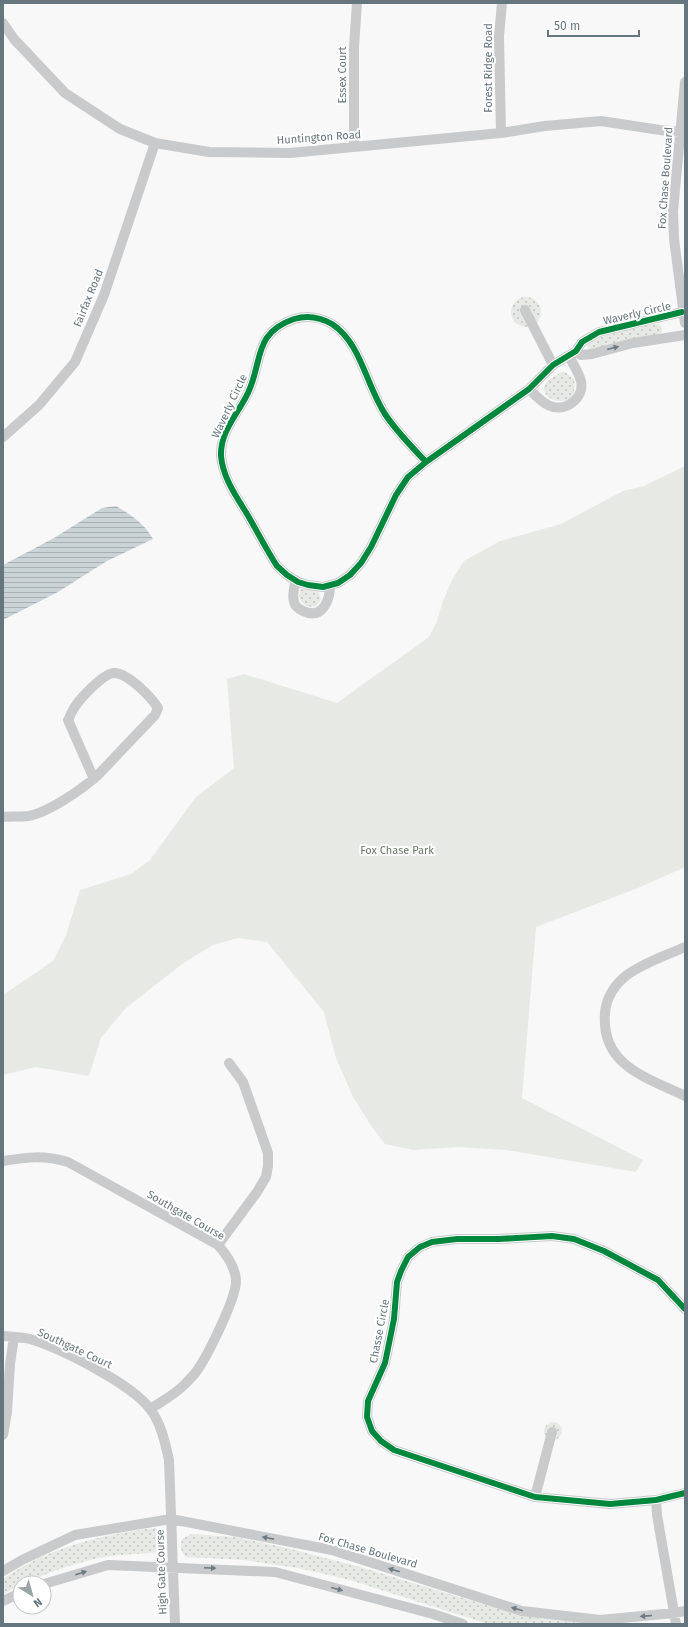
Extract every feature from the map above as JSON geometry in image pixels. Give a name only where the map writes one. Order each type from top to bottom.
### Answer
[{"type":"street","name":"Essex Court","points":[[354,147],[354,47],[357,3]]},
{"type":"street","name":"Forest Ridge Road","points":[[501,133],[499,36],[502,3]]},
{"type":"street","name":"Huntington Road","points":[[3,23],[14,39],[64,93],[120,129],[155,143],[209,152],[290,153],[501,133],[544,126],[600,121],[680,132]]},
{"type":"street","name":"Fox Chase Boulevard","points":[[685,82],[673,211],[674,239],[682,312],[685,323]]},
{"type":"street","name":"Fairfax Road","points":[[3,437],[40,405],[75,362],[104,295],[155,143]]},
{"type":"street","points":[[525,310],[553,365]]},
{"type":"street","name":"Waverly Circle","points":[[426,462],[385,414],[354,349],[343,333],[330,323],[315,317],[300,317],[284,322],[274,328],[264,340],[254,379],[247,395],[227,428],[221,445],[224,469],[230,486],[264,545],[278,566],[287,575],[308,585],[323,587],[338,583],[350,575],[361,563],[371,547],[396,494],[408,477],[426,462],[529,389],[553,365],[573,354],[582,342],[599,332],[682,312]]},
{"type":"street","points":[[529,389],[549,406],[559,408],[570,405],[579,396],[581,386],[581,380],[573,354],[592,354],[633,343],[685,335]]},
{"type":"street","points":[[296,580],[294,603],[299,609],[308,614],[318,612],[327,604],[330,595],[330,585]]},
{"type":"street","points":[[3,816],[28,816],[40,812],[82,788],[94,779],[154,715],[158,708],[151,698],[125,675],[110,674],[98,681],[72,711],[68,720],[94,779]]},
{"type":"street","points":[[685,947],[628,974],[618,983],[611,993],[605,1008],[604,1022],[606,1037],[612,1051],[622,1063],[643,1076],[685,1096]]},
{"type":"street","points":[[218,1245],[257,1192],[266,1177],[268,1166],[268,1153],[242,1082],[229,1063]]},
{"type":"street","name":"Southgate Course","points":[[3,1161],[28,1157],[54,1158],[68,1162],[218,1245],[228,1257],[233,1267],[236,1281],[234,1293],[224,1318],[196,1372],[184,1385],[150,1409]]},
{"type":"street","name":"Chasse Circle","points":[[685,1309],[658,1280],[604,1251],[574,1240],[552,1236],[438,1241],[420,1246],[408,1257],[397,1282],[394,1319],[385,1363],[368,1401],[367,1417],[372,1431],[381,1442],[394,1450],[535,1497],[610,1504],[656,1500],[685,1493]]},
{"type":"street","points":[[3,1336],[14,1337],[10,1364],[7,1412],[3,1436]]},
{"type":"street","name":"Southgate Court","points":[[14,1337],[30,1339],[64,1353],[102,1373],[127,1387],[150,1409],[164,1435],[169,1460],[171,1519]]},
{"type":"street","points":[[535,1497],[552,1432]]},
{"type":"street","points":[[656,1500],[657,1515],[676,1624]]},
{"type":"street","name":"Fox Chase Boulevard","points":[[3,1571],[22,1560],[75,1535],[171,1519],[332,1550],[522,1611],[600,1620],[685,1611]]},
{"type":"street","name":"High Gate Course","points":[[171,1519],[175,1624]]},
{"type":"street","points":[[52,1582],[108,1565],[173,1566],[275,1572],[433,1614],[463,1624]]},
{"type":"green space","points":[[526,297],[537,301],[541,312],[537,323],[526,327],[515,323],[511,312],[515,301]]},
{"type":"green space","points":[[659,324],[662,328],[659,335],[590,350],[587,346],[598,338],[607,335]]},
{"type":"green space","points":[[561,372],[565,372],[574,379],[574,390],[571,397],[558,401],[551,399],[546,395],[544,389],[547,382]]},
{"type":"green space","name":"Fox Chase Park","points":[[685,466],[685,867],[638,888],[536,927],[522,1098],[643,1160],[636,1172],[506,1150],[458,1147],[413,1150],[385,1144],[353,1097],[336,1058],[324,1012],[267,942],[238,938],[213,945],[185,962],[124,1010],[101,1038],[89,1076],[36,1067],[3,1075],[3,995],[53,961],[66,935],[80,890],[131,874],[150,860],[196,797],[234,768],[227,679],[244,674],[337,703],[429,637],[437,621],[452,580],[464,561],[500,541],[561,524],[623,491],[644,486]]},
{"type":"green space","points":[[300,589],[319,592],[321,600],[316,606],[310,607],[305,605],[299,597]]},
{"type":"green space","points":[[553,1422],[557,1423],[561,1427],[561,1435],[557,1439],[553,1440],[549,1439],[545,1435],[544,1431],[545,1427],[549,1423]]},
{"type":"green space","points":[[155,1528],[158,1529],[164,1540],[163,1546],[159,1552],[94,1559],[44,1575],[12,1575],[12,1589],[3,1594],[3,1579],[38,1559],[76,1544]]},
{"type":"green space","points":[[191,1534],[235,1537],[287,1548],[360,1567],[516,1614],[543,1619],[590,1624],[488,1624],[350,1580],[303,1569],[244,1560],[186,1557],[182,1551],[181,1542],[182,1539]]},
{"type":"shaded area","points":[[116,506],[132,516],[146,528],[153,539],[107,561],[58,592],[3,620],[3,565],[54,538],[102,508]]},
{"type":"cycle path","points":[[426,462],[399,433],[385,414],[378,403],[357,353],[342,332],[332,324],[318,318],[309,317],[294,319],[281,325],[265,340],[261,349],[253,381],[244,401],[226,431],[221,447],[224,472],[234,494],[277,566],[298,582],[308,585],[323,587],[338,583],[350,575],[361,563],[371,547],[396,495],[408,477],[426,462],[529,389],[553,365],[576,351],[582,342],[599,332],[682,312]]},
{"type":"cycle path","points":[[685,1309],[658,1280],[604,1251],[574,1239],[552,1236],[499,1239],[457,1239],[432,1242],[420,1247],[408,1257],[401,1271],[397,1282],[394,1319],[385,1363],[368,1401],[367,1417],[372,1431],[381,1441],[394,1450],[535,1497],[610,1504],[656,1500],[685,1493]]}]
